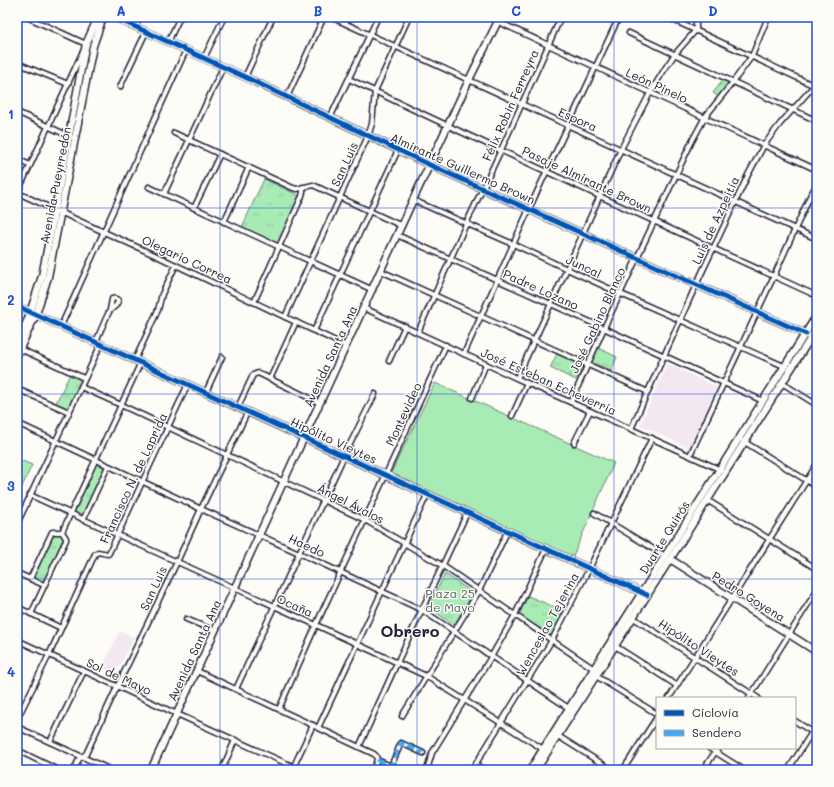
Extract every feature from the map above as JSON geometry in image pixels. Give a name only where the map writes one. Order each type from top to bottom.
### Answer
[{"type":"main road","name":"Avenida Pueyrredón","points":[[18,352],[33,313],[58,211],[72,137],[86,44],[98,17]]},
{"type":"main road","name":"Avenida Pueyrredón","points":[[72,137],[93,46],[103,17]]},
{"type":"main road","name":"Almirante Guillermo Brown","points":[[114,17],[245,77],[430,165],[806,334]]},
{"type":"main road","name":"Avenida Santa Ana","points":[[151,770],[373,290],[413,200],[499,19]]},
{"type":"main road","name":"Hipólito Vieytes","points":[[17,306],[645,594]]},
{"type":"main road","name":"Avenida Pueyrredón","points":[[17,342],[28,319],[33,313]]},
{"type":"main road","name":"Duarte Quirós","points":[[536,770],[558,736],[594,669],[645,594],[722,470],[782,383],[787,368],[816,319]]},
{"type":"main road","name":"Duarte Quirós","points":[[742,440],[763,401],[817,328]]},
{"type":"main road","name":"Duarte Quirós","points":[[667,557],[707,500],[722,470]]},
{"type":"main road","name":"Pedro Goyena","points":[[667,557],[817,652]]},
{"type":"main road","name":"Duarte Quirós","points":[[530,770],[543,749],[596,676],[615,646],[630,616]]},
{"type":"street","points":[[17,194],[86,44],[27,17]]},
{"type":"street","points":[[135,27],[140,17]]},
{"type":"street","points":[[168,42],[180,17]]},
{"type":"street","points":[[204,58],[224,17]]},
{"type":"street","points":[[245,77],[273,17]]},
{"type":"street","points":[[287,97],[324,17]]},
{"type":"street","name":"Espora","points":[[331,17],[622,149],[817,240]]},
{"type":"street","points":[[330,118],[378,17]]},
{"type":"street","name":"San Luis","points":[[285,316],[368,136],[372,124],[375,91],[409,17]]},
{"type":"street","name":"León Pinelo","points":[[488,17],[499,19],[548,45],[817,170]]},
{"type":"street","name":"Félix Robin Ferreyra","points":[[418,332],[482,188],[501,150],[561,17]]},
{"type":"street","points":[[464,354],[529,209],[619,17]]},
{"type":"street","points":[[667,17],[815,86]]},
{"type":"street","points":[[517,378],[599,196],[622,149],[650,93],[666,67],[696,30],[696,17]]},
{"type":"street","name":"José Gabino Blanco","points":[[571,402],[692,141],[705,117],[752,56],[768,17]]},
{"type":"street","points":[[120,86],[146,32]]},
{"type":"street","points":[[628,33],[817,121]]},
{"type":"street","points":[[60,326],[186,50]]},
{"type":"street","points":[[17,62],[68,84]]},
{"type":"street","points":[[164,194],[223,67]]},
{"type":"street","name":"Luis de Azpeitía","points":[[631,429],[734,202],[764,146],[792,110],[815,86],[817,76]]},
{"type":"street","name":"Pasaje Almirante Brown","points":[[349,78],[654,222],[817,296]]},
{"type":"street","points":[[17,112],[72,137]]},
{"type":"street","points":[[174,133],[293,188],[297,189],[313,185],[402,226]]},
{"type":"street","points":[[314,331],[398,150]]},
{"type":"street","points":[[194,208],[220,154]]},
{"type":"street","points":[[17,159],[30,165]]},
{"type":"street","points":[[224,222],[249,167]]},
{"type":"street","points":[[690,455],[796,230],[810,196],[817,184]]},
{"type":"street","points":[[149,187],[373,290]]},
{"type":"street","points":[[254,302],[304,192],[302,188]]},
{"type":"street","name":"Olegario Correa","points":[[17,194],[176,265],[346,346]]},
{"type":"street","name":"Juncal","points":[[413,200],[787,368]]},
{"type":"street","name":"Padre Lozano","points":[[397,235],[763,401]]},
{"type":"street","points":[[62,532],[121,405],[158,310],[162,294],[176,265]]},
{"type":"street","points":[[381,271],[648,392]]},
{"type":"street","name":"José Esteban Echeverría","points":[[364,308],[722,470]]},
{"type":"street","points":[[17,524],[81,387],[110,310]]},
{"type":"street","points":[[270,379],[296,322]]},
{"type":"street","points":[[389,361],[405,326]]},
{"type":"street","name":"Montevideo","points":[[278,709],[446,345]]},
{"type":"street","points":[[18,352],[84,378]]},
{"type":"street","points":[[206,392],[222,357]]},
{"type":"street","points":[[472,398],[486,364]]},
{"type":"street","points":[[238,407],[253,375],[255,374],[270,379],[320,403]]},
{"type":"street","points":[[512,416],[527,383]]},
{"type":"street","points":[[782,383],[817,405]]},
{"type":"street","name":"Francisco N. de Laprida","points":[[17,719],[49,655],[96,554],[98,552],[108,554],[188,384]]},
{"type":"street","name":"Ángel Ávalos","points":[[81,387],[365,520],[443,566],[594,669]]},
{"type":"street","points":[[17,389],[69,412]]},
{"type":"street","points":[[236,689],[344,456],[375,394]]},
{"type":"street","points":[[574,443],[590,410]]},
{"type":"street","name":"San Luis","points":[[74,770],[79,759],[86,754],[248,411]]},
{"type":"street","name":"Haedo","points":[[17,423],[422,610],[571,710]]},
{"type":"street","name":"Wenceslao Tejerina","points":[[472,770],[552,640],[589,569],[652,438]]},
{"type":"street","points":[[742,440],[817,487]]},
{"type":"street","points":[[670,697],[817,464]]},
{"type":"street","points":[[83,520],[108,466]]},
{"type":"street","points":[[318,728],[427,494]]},
{"type":"street","name":"Ocaña","points":[[30,495],[426,676],[543,749]]},
{"type":"street","points":[[707,500],[817,569]]},
{"type":"street","points":[[359,747],[467,513]]},
{"type":"street","name":"Pedro Goyena","points":[[594,513],[667,557]]},
{"type":"street","points":[[30,579],[52,532],[62,532]]},
{"type":"street","points":[[31,614],[66,540],[62,532]]},
{"type":"street","points":[[402,716],[479,591],[508,532]]},
{"type":"street","points":[[428,770],[432,753],[515,615],[546,549]]},
{"type":"street","points":[[17,573],[44,585]]},
{"type":"street","points":[[750,696],[817,590]]},
{"type":"street","points":[[17,607],[61,628]]},
{"type":"street","name":"Hipólito Vieytes","points":[[630,616],[695,657],[750,696]]},
{"type":"street","points":[[186,619],[215,631]]},
{"type":"street","name":"Sol de Mayo","points":[[17,640],[293,768],[301,770]]},
{"type":"street","points":[[615,646],[676,686]]},
{"type":"street","points":[[50,742],[84,671]]},
{"type":"street","points":[[196,671],[374,754],[377,760],[391,766],[401,743],[423,753]]},
{"type":"street","points":[[596,676],[656,715]]},
{"type":"street","points":[[624,770],[656,718]]},
{"type":"street","points":[[796,723],[817,735]]},
{"type":"street","points":[[788,770],[817,724]]},
{"type":"street","points":[[293,768],[313,725]]},
{"type":"street","points":[[17,727],[110,770]]},
{"type":"street","points":[[558,736],[612,770]]},
{"type":"street","points":[[222,770],[235,740]]},
{"type":"street","points":[[711,749],[744,770]]},
{"type":"street","points":[[704,770],[718,749]]},
{"type":"street","points":[[17,750],[58,770]]},
{"type":"street","points":[[373,770],[377,760]]},
{"type":"street","points":[[380,770],[383,763]]},
{"type":"street","points":[[475,765],[486,770]]},
{"type":"shaded area","points":[[667,364],[718,387],[691,449],[640,425]]},
{"type":"shaded area","points":[[120,631],[134,637],[115,675],[102,668]]},
{"type":"green space","points":[[723,80],[729,83],[719,97],[713,93]]},
{"type":"green space","points":[[264,179],[300,196],[277,244],[242,227]]},
{"type":"green space","points":[[598,348],[617,357],[611,371],[592,362]]},
{"type":"green space","points":[[557,354],[583,366],[576,380],[550,368]]},
{"type":"green space","points":[[70,374],[82,379],[68,409],[56,403]]},
{"type":"green space","points":[[435,383],[614,463],[572,558],[391,473]]},
{"type":"green space","points":[[17,459],[32,465],[19,493],[17,492]]},
{"type":"green space","points":[[97,462],[106,466],[83,516],[74,513]]},
{"type":"green space","points":[[53,533],[61,533],[64,540],[44,584],[32,579]]},
{"type":"green space","name":"Plaza 25 de Mayo","points":[[445,574],[473,593],[454,625],[428,607]]},
{"type":"green space","points":[[528,596],[564,611],[551,635],[519,615]]},
{"type":"marked path","points":[[377,760],[391,766],[401,743],[423,753]]},
{"type":"marked path","points":[[380,770],[383,763]]},
{"type":"marked path","points":[[475,765],[486,770]]},
{"type":"cycle path","points":[[114,17],[245,77],[430,165],[806,334]]},
{"type":"cycle path","points":[[17,306],[647,595]]},
{"type":"district","name":"Obrero","points":[[410,630]]}]
